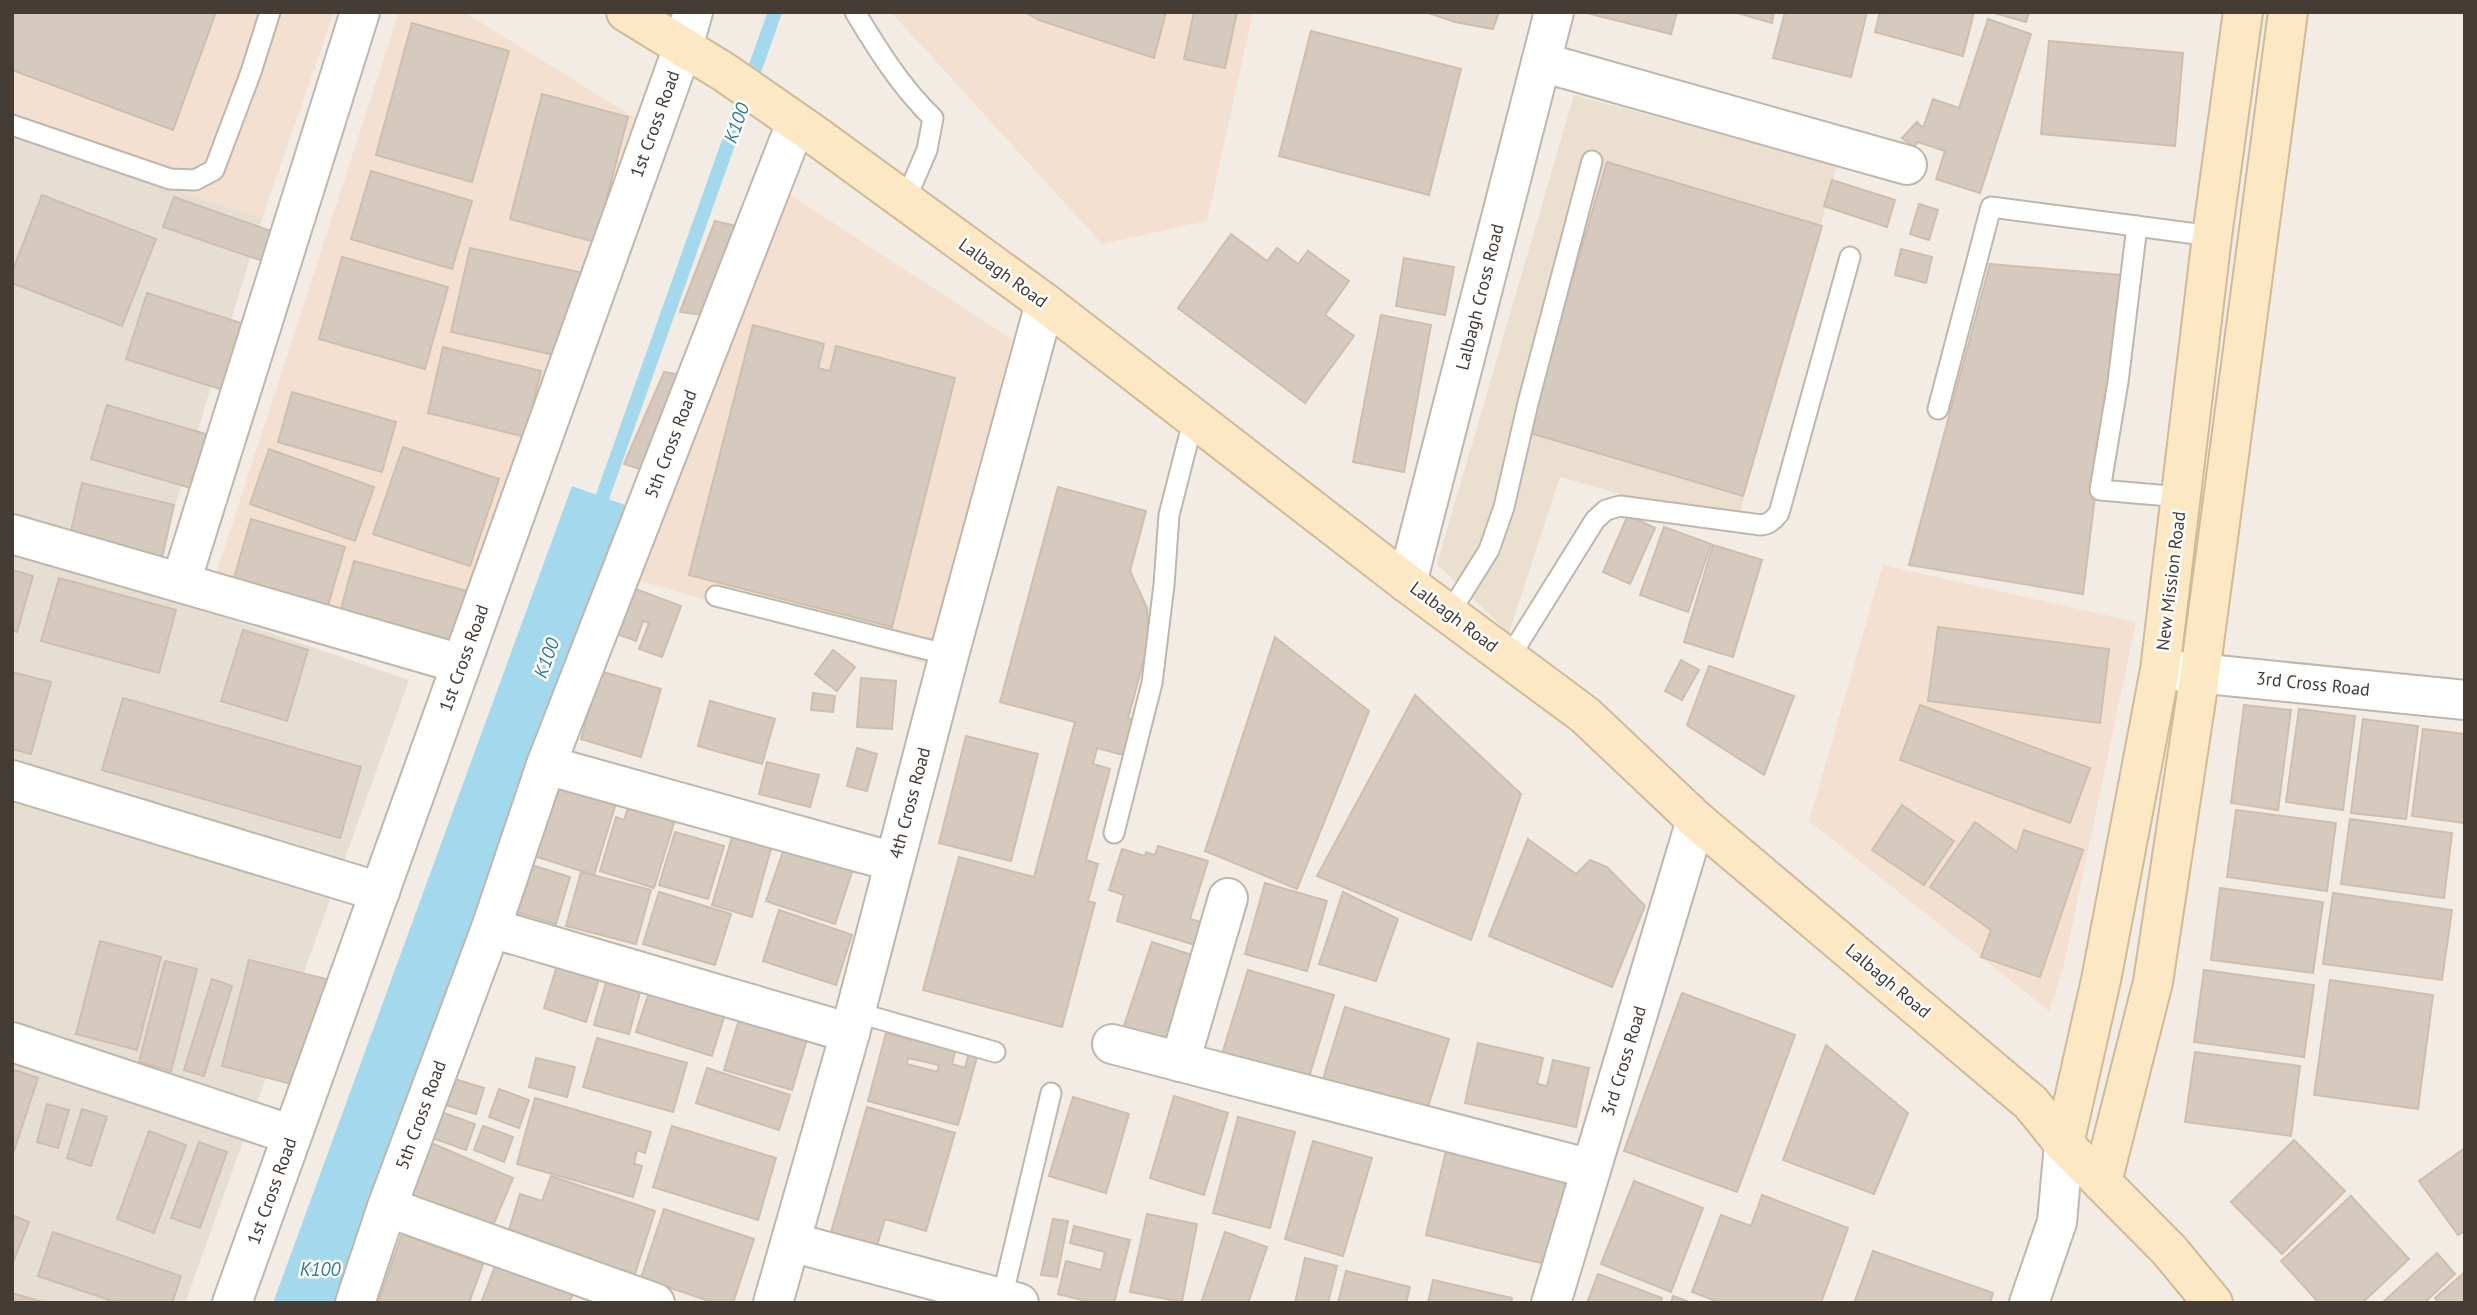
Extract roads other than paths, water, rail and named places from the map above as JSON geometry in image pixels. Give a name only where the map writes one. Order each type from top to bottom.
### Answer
[{"type":"main road","name":"Lalbagh Road","points":[[626,12],[688,30],[724,72],[1045,303],[1407,583],[1585,715],[1696,820],[2031,1103],[2064,1144],[2169,1250],[2213,1303]]},
{"type":"main road","name":"New Mission Road","points":[[2064,1144],[2102,980],[2160,670],[2212,236],[2243,12]]},
{"type":"main road","points":[[2102,1182],[2153,982],[2200,673],[2288,12]]},
{"type":"street","points":[[181,582],[360,12]]},
{"type":"street","name":"Lalbagh Cross Road","points":[[1407,583],[1554,12]]},
{"type":"street","name":"1st Cross Road","points":[[232,1303],[688,30]]},
{"type":"street","points":[[1541,62],[1907,165]]},
{"type":"street","name":"5th Cross Road","points":[[355,1303],[387,1207],[491,928],[546,765],[796,123]]},
{"type":"street","name":"4th Cross Road","points":[[773,1303],[852,1022],[1045,303]]},
{"type":"street","points":[[12,534],[461,664]]},
{"type":"street","name":"3rd Cross Road","points":[[2160,670],[2465,700]]},
{"type":"street","points":[[546,765],[894,862]]},
{"type":"street","points":[[12,780],[380,892]]},
{"type":"street","name":"3rd Cross Road","points":[[1551,1303],[1696,820]]},
{"type":"street","points":[[1180,1062],[1228,898]]},
{"type":"street","points":[[491,928],[852,1022]]},
{"type":"street","points":[[12,1042],[292,1135]]},
{"type":"street","points":[[1112,1044],[1591,1170]]},
{"type":"street","points":[[2029,1303],[2057,1222],[2064,1144]]},
{"type":"street","points":[[387,1207],[655,1303]]},
{"type":"street","points":[[790,1242],[1011,1300]]},
{"type":"lane","points":[[12,125],[170,179],[195,180],[214,170],[251,72],[270,12]]},
{"type":"lane","points":[[855,12],[886,62],[914,99],[933,118],[927,150],[905,201]]},
{"type":"lane","points":[[1449,614],[1489,550],[1504,507],[1528,402],[1592,161]]},
{"type":"lane","points":[[1938,409],[1991,207],[2212,236]]},
{"type":"lane","points":[[2137,226],[2118,382],[2100,490],[2181,498]]},
{"type":"lane","points":[[1509,658],[1595,520],[1606,510],[1620,506],[1761,525],[1774,520],[1779,513],[1850,257]]},
{"type":"lane","points":[[1114,833],[1152,683],[1164,586],[1169,515],[1194,417]]},
{"type":"lane","points":[[716,596],[949,655]]},
{"type":"lane","points":[[852,1022],[995,1052]]},
{"type":"lane","points":[[1011,1300],[1051,1093]]},
{"type":"water","name":"K100","points":[[572,486],[625,505],[503,831],[342,1303],[273,1303]]},
{"type":"waterway","name":"K100","points":[[596,515],[775,12]]}]
